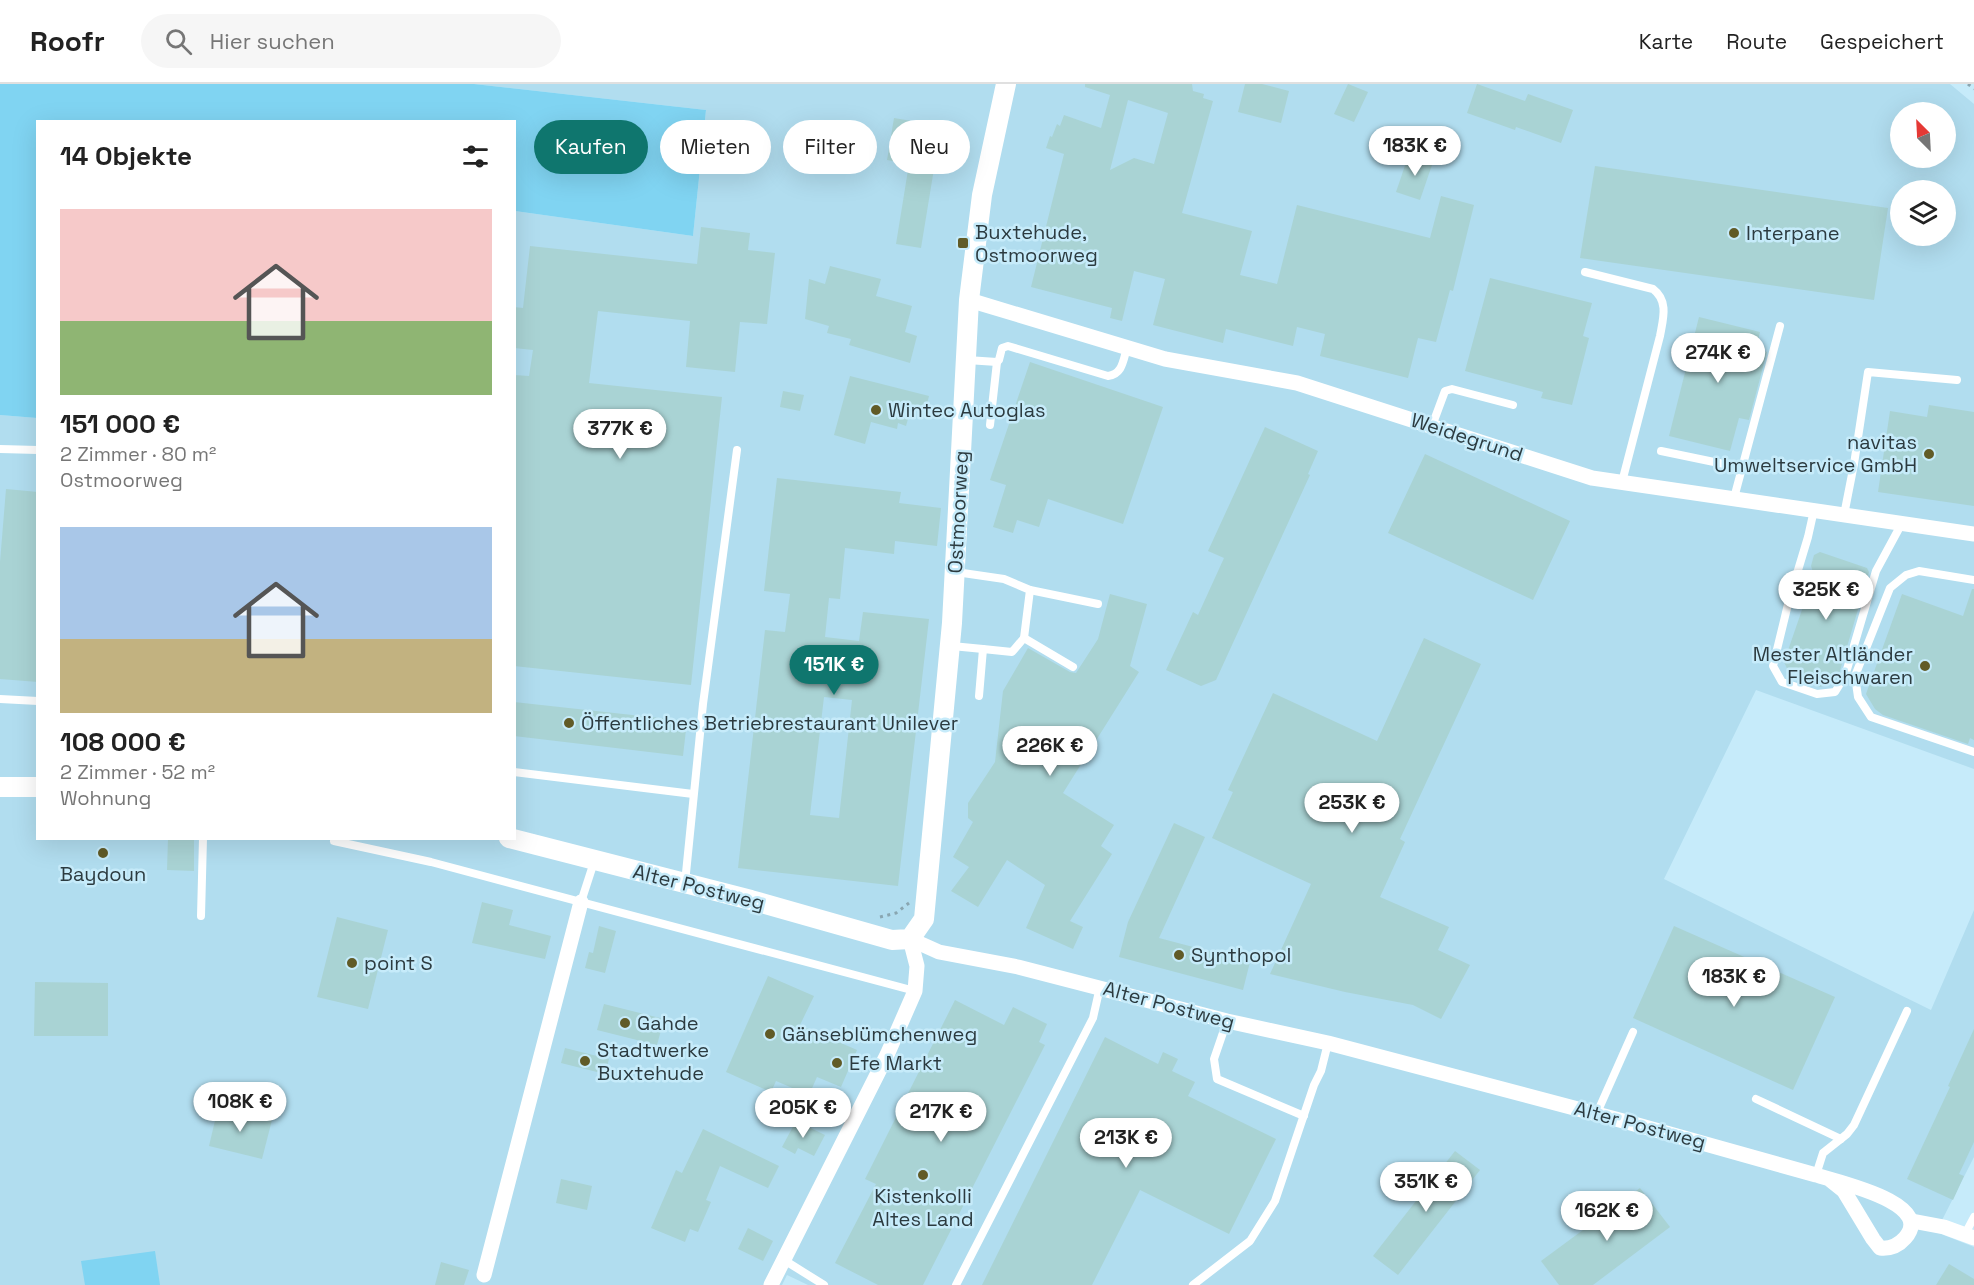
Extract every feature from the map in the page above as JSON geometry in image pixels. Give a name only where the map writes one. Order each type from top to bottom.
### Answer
[{"type":"street","name":"Ostmoorweg","points":[[910,939],[924,919],[950,646],[969,300],[982,195],[1006,84]]},
{"type":"street","name":"Weidegrund","points":[[969,300],[1165,359],[1298,382],[1592,478],[1974,534]]},
{"type":"street","points":[[0,787],[36,787]]},
{"type":"street","name":"Alter Postweg","points":[[516,840],[751,900],[892,940],[910,939],[939,952],[1017,967],[1100,987],[1597,1113],[1823,1177],[1893,1202],[1909,1214],[1912,1221]]},
{"type":"street","points":[[484,1275],[581,902]]},
{"type":"street","points":[[771,1285],[887,1055],[915,992],[918,976],[910,939]]},
{"type":"street","points":[[1823,1177],[1844,1191],[1880,1248],[1888,1249],[1896,1246],[1906,1238],[1912,1221],[1944,1227],[1970,1236]]},
{"type":"lane","points":[[1586,272],[1653,289],[1659,293],[1663,301],[1664,314],[1660,336],[1623,482]]},
{"type":"lane","points":[[1734,498],[1780,326]]},
{"type":"lane","points":[[990,425],[996,362],[999,360],[1002,348],[1008,346],[1108,376],[1118,373],[1121,369],[1127,348]]},
{"type":"lane","points":[[965,360],[996,362]]},
{"type":"lane","points":[[1844,515],[1868,372],[1957,380]]},
{"type":"lane","points":[[1432,426],[1445,391],[1452,388],[1514,405]]},
{"type":"lane","points":[[0,449],[36,450]]},
{"type":"lane","points":[[685,883],[703,704],[737,450]]},
{"type":"lane","points":[[1661,452],[1743,468]]},
{"type":"lane","points":[[1814,510],[1773,666],[1782,682],[1817,694],[1835,692],[1845,676],[1876,571],[1902,523]]},
{"type":"lane","points":[[955,572],[1005,579],[1030,590],[1098,604]]},
{"type":"lane","points":[[1974,580],[1919,572],[1906,575],[1890,588],[1855,676],[1858,697],[1871,717],[1974,752]]},
{"type":"lane","points":[[950,646],[1012,652],[1024,638],[1030,590]]},
{"type":"lane","points":[[1024,638],[1073,667]]},
{"type":"lane","points":[[979,696],[983,649]]},
{"type":"lane","points":[[0,699],[36,701]]},
{"type":"lane","points":[[516,772],[693,794]]},
{"type":"lane","points":[[201,916],[203,840]]},
{"type":"lane","points":[[334,840],[431,862],[915,992]]},
{"type":"lane","points":[[581,902],[594,860]]},
{"type":"lane","points":[[956,1285],[1093,1018],[1100,987]]},
{"type":"lane","points":[[1823,1177],[1823,1153],[1854,1125],[1907,1011]]},
{"type":"lane","points":[[1227,1021],[1214,1059],[1217,1079],[1304,1116]]},
{"type":"lane","points":[[1597,1113],[1633,1032]]},
{"type":"lane","points":[[1193,1285],[1250,1241],[1275,1201],[1321,1071],[1328,1043]]},
{"type":"lane","points":[[1756,1099],[1841,1139]]},
{"type":"lane","points":[[1970,1236],[1974,1217]]},
{"type":"lane","points":[[784,1260],[824,1285]]},
{"type":"path","points":[[1968,84],[1974,89]]},
{"type":"path","points":[[875,918],[896,913],[913,900]]},
{"type":"shaded area","points":[[0,84],[474,84],[706,110],[705,120],[660,120],[660,174],[699,174],[693,236],[516,211],[516,120],[36,120],[36,418],[0,415]]},
{"type":"shaded area","points":[[474,84],[1950,84],[1974,104],[1974,769],[1756,690],[1664,879],[1931,1010],[1974,910],[1974,1157],[1936,1232],[1974,1247],[1974,1285],[808,1285],[787,1275],[782,1285],[0,1285],[0,415],[36,418],[36,840],[516,840],[516,211],[693,236],[699,174],[771,174],[771,120],[705,120],[706,110]]},
{"type":"shaded area","points":[[155,1251],[160,1285],[85,1285],[81,1261]]},
{"type":"building","points":[[1085,84],[1192,84],[1193,91],[1204,94],[1203,98],[1213,101],[1182,213],[1252,231],[1240,275],[1277,284],[1297,205],[1430,238],[1441,196],[1474,205],[1453,291],[1450,290],[1436,342],[1418,338],[1408,378],[1320,356],[1325,334],[1297,327],[1293,346],[1226,329],[1223,343],[1153,325],[1165,279],[1134,271],[1122,321],[1110,318],[1112,308],[1031,287],[1064,154],[1046,148],[1050,136],[1052,137],[1057,124],[1060,126],[1064,115],[1101,128],[1110,95],[1085,87]],"holes":[[[1128,100],[1168,113],[1154,164],[1134,158],[1110,170]]]},
{"type":"building","points":[[1245,84],[1262,84],[1289,91],[1281,123],[1238,112]]},
{"type":"building","points":[[1348,84],[1368,92],[1354,122],[1334,114]]},
{"type":"building","points":[[1477,84],[1525,101],[1528,94],[1573,110],[1561,143],[1467,113]]},
{"type":"building","points":[[1409,154],[1433,162],[1420,200],[1396,192]]},
{"type":"building","name":"Interpane","points":[[1595,166],[1888,208],[1874,300],[1580,258]]},
{"type":"building","points":[[907,174],[933,174],[921,248],[896,244]]},
{"type":"building","points":[[701,227],[750,233],[748,250],[775,253],[767,324],[740,322],[735,372],[686,367],[690,321],[598,311],[589,383],[722,397],[691,685],[516,666],[516,375],[529,376],[533,350],[516,348],[516,307],[523,308],[530,246],[697,264]]},
{"type":"building","points":[[830,266],[881,279],[876,296],[912,306],[905,332],[917,336],[910,363],[849,345],[851,339],[827,333],[829,326],[805,319],[809,279],[825,284]]},
{"type":"building","points":[[1490,278],[1592,303],[1583,336],[1589,338],[1572,405],[1541,398],[1543,392],[1465,371]]},
{"type":"building","points":[[1699,317],[1760,332],[1756,349],[1767,352],[1749,420],[1739,418],[1730,451],[1669,436]]},
{"type":"building","points":[[1030,362],[1163,407],[1123,524],[1048,499],[1039,527],[1017,520],[1013,533],[993,527],[1006,485],[990,480]]},
{"type":"building","name":"Wintec Autoglas","points":[[850,376],[929,396],[925,412],[911,408],[906,426],[898,423],[897,429],[871,422],[865,444],[834,435]]},
{"type":"building","points":[[783,391],[804,395],[800,411],[780,407]]},
{"type":"building","name":"navitas Umweltservice GmbH","points":[[1929,405],[1974,412],[1974,506],[1878,492],[1890,411],[1927,417]]},
{"type":"building","points":[[1265,427],[1318,451],[1308,474],[1310,475],[1216,680],[1201,686],[1166,670],[1193,612],[1198,615],[1224,558],[1208,551]]},
{"type":"building","points":[[1425,454],[1570,521],[1533,600],[1388,533]]},
{"type":"building","points":[[777,478],[901,492],[899,503],[941,508],[937,546],[895,541],[894,554],[845,548],[840,599],[829,598],[825,637],[859,641],[863,612],[929,619],[898,886],[738,868],[765,630],[785,632],[790,594],[764,591]],"holes":[[[824,697],[852,700],[839,818],[810,815]]]},
{"type":"building","points":[[6,489],[36,492],[36,682],[0,679],[0,562]]},
{"type":"building","points":[[1820,552],[1867,568],[1869,572],[1839,674],[1835,681],[1820,687],[1792,679],[1784,662],[1814,575],[1811,566],[1814,555]]},
{"type":"building","name":"Mester Altländer Fleischwaren","points":[[1972,589],[1974,589],[1974,740],[1970,738],[1968,744],[1883,715],[1875,709],[1866,694],[1902,594],[1963,616]]},
{"type":"building","points":[[1110,594],[1147,604],[1130,666],[1139,672],[1063,793],[1114,825],[1101,846],[1112,854],[1070,921],[1083,927],[1073,949],[1026,928],[1045,885],[1007,860],[978,907],[951,891],[969,867],[953,857],[973,822],[968,818],[968,803],[995,762],[1003,691],[1028,648],[1070,672],[1076,673],[1098,639]]},
{"type":"building","points":[[1424,638],[1481,664],[1400,839],[1405,842],[1380,897],[1449,927],[1438,950],[1470,965],[1441,1019],[1413,1005],[1270,974],[1311,884],[1212,838],[1233,792],[1228,790],[1273,693],[1377,741]]},
{"type":"building","points":[[516,702],[687,721],[683,756],[516,736]]},
{"type":"building","points":[[1174,823],[1205,837],[1159,938],[1250,962],[1243,990],[1119,957],[1128,922]]},
{"type":"building","points":[[168,840],[194,840],[194,871],[167,870]]},
{"type":"building","points":[[482,902],[513,910],[509,925],[551,936],[545,959],[472,943]]},
{"type":"building","name":"point S","points":[[337,917],[388,930],[368,1009],[317,997]]},
{"type":"building","points":[[599,926],[616,931],[605,973],[585,968],[589,952],[593,953]]},
{"type":"building","points":[[1674,926],[1835,997],[1793,1090],[1633,1018]]},
{"type":"building","name":"Gänseblümchenweg","points":[[768,976],[814,996],[800,1025],[857,1050],[841,1087],[817,1077],[809,1095],[776,1081],[771,1092],[726,1072]]},
{"type":"building","points":[[35,982],[108,983],[108,1036],[34,1036]]},
{"type":"building","points":[[955,1000],[1004,1025],[1013,1007],[1047,1024],[1039,1042],[1045,1045],[923,1285],[878,1285],[835,1263],[876,1184],[865,1179]]},
{"type":"building","name":"Gahde","points":[[604,1004],[664,1019],[657,1045],[597,1030]]},
{"type":"building","points":[[1974,1029],[1974,1142],[1959,1174],[1964,1176],[1953,1200],[1907,1179]]},
{"type":"building","points":[[1105,1037],[1158,1064],[1163,1052],[1178,1059],[1172,1071],[1195,1082],[1188,1096],[1276,1139],[1229,1234],[1140,1190],[1092,1285],[982,1285]]},
{"type":"building","name":"Stadtwerke Buxtehude","points":[[565,1048],[609,1059],[605,1074],[561,1063]]},
{"type":"building","points":[[218,1108],[272,1120],[262,1159],[209,1146]]},
{"type":"building","points":[[796,1121],[825,1135],[814,1156],[798,1148],[795,1154],[782,1147]]},
{"type":"building","points":[[703,1129],[779,1166],[768,1188],[720,1166],[706,1200],[711,1202],[698,1232],[690,1229],[685,1242],[651,1228],[676,1170],[682,1173]]},
{"type":"building","points":[[1455,1151],[1480,1170],[1398,1275],[1373,1256]]},
{"type":"building","points":[[561,1179],[592,1186],[587,1210],[556,1203]]},
{"type":"building","points":[[1640,1188],[1670,1227],[1593,1285],[1559,1285],[1541,1261]]},
{"type":"building","points":[[748,1228],[773,1241],[763,1261],[738,1249]]},
{"type":"building","points":[[441,1262],[469,1270],[464,1285],[435,1285]]},
{"type":"building","points":[[1949,1264],[1974,1279],[1974,1285],[1936,1285]]},
{"type":"place","name":"Interpane","points":[[1734,233]]},
{"type":"place","name":"Buxtehude, Ostmoorweg","points":[[963,243]]},
{"type":"place","name":"Wintec Autoglas","points":[[876,410]]},
{"type":"place","name":"navitas Umweltservice GmbH","points":[[1929,454]]},
{"type":"place","name":"Mester Altländer Fleischwaren","points":[[1925,666]]},
{"type":"place","name":"Öffentliches Betriebrestaurant Unilever","points":[[569,723]]},
{"type":"place","name":"Baydoun","points":[[103,853]]},
{"type":"place","name":"Synthopol","points":[[1179,955]]},
{"type":"place","name":"point S","points":[[352,963]]},
{"type":"place","name":"Gahde","points":[[625,1023]]},
{"type":"place","name":"Gänseblümchenweg","points":[[770,1034]]},
{"type":"place","name":"Stadtwerke Buxtehude","points":[[585,1061]]},
{"type":"place","name":"Efe Markt","points":[[837,1063]]},
{"type":"place","name":"Kistenkolli Altes Land","points":[[923,1175]]}]
